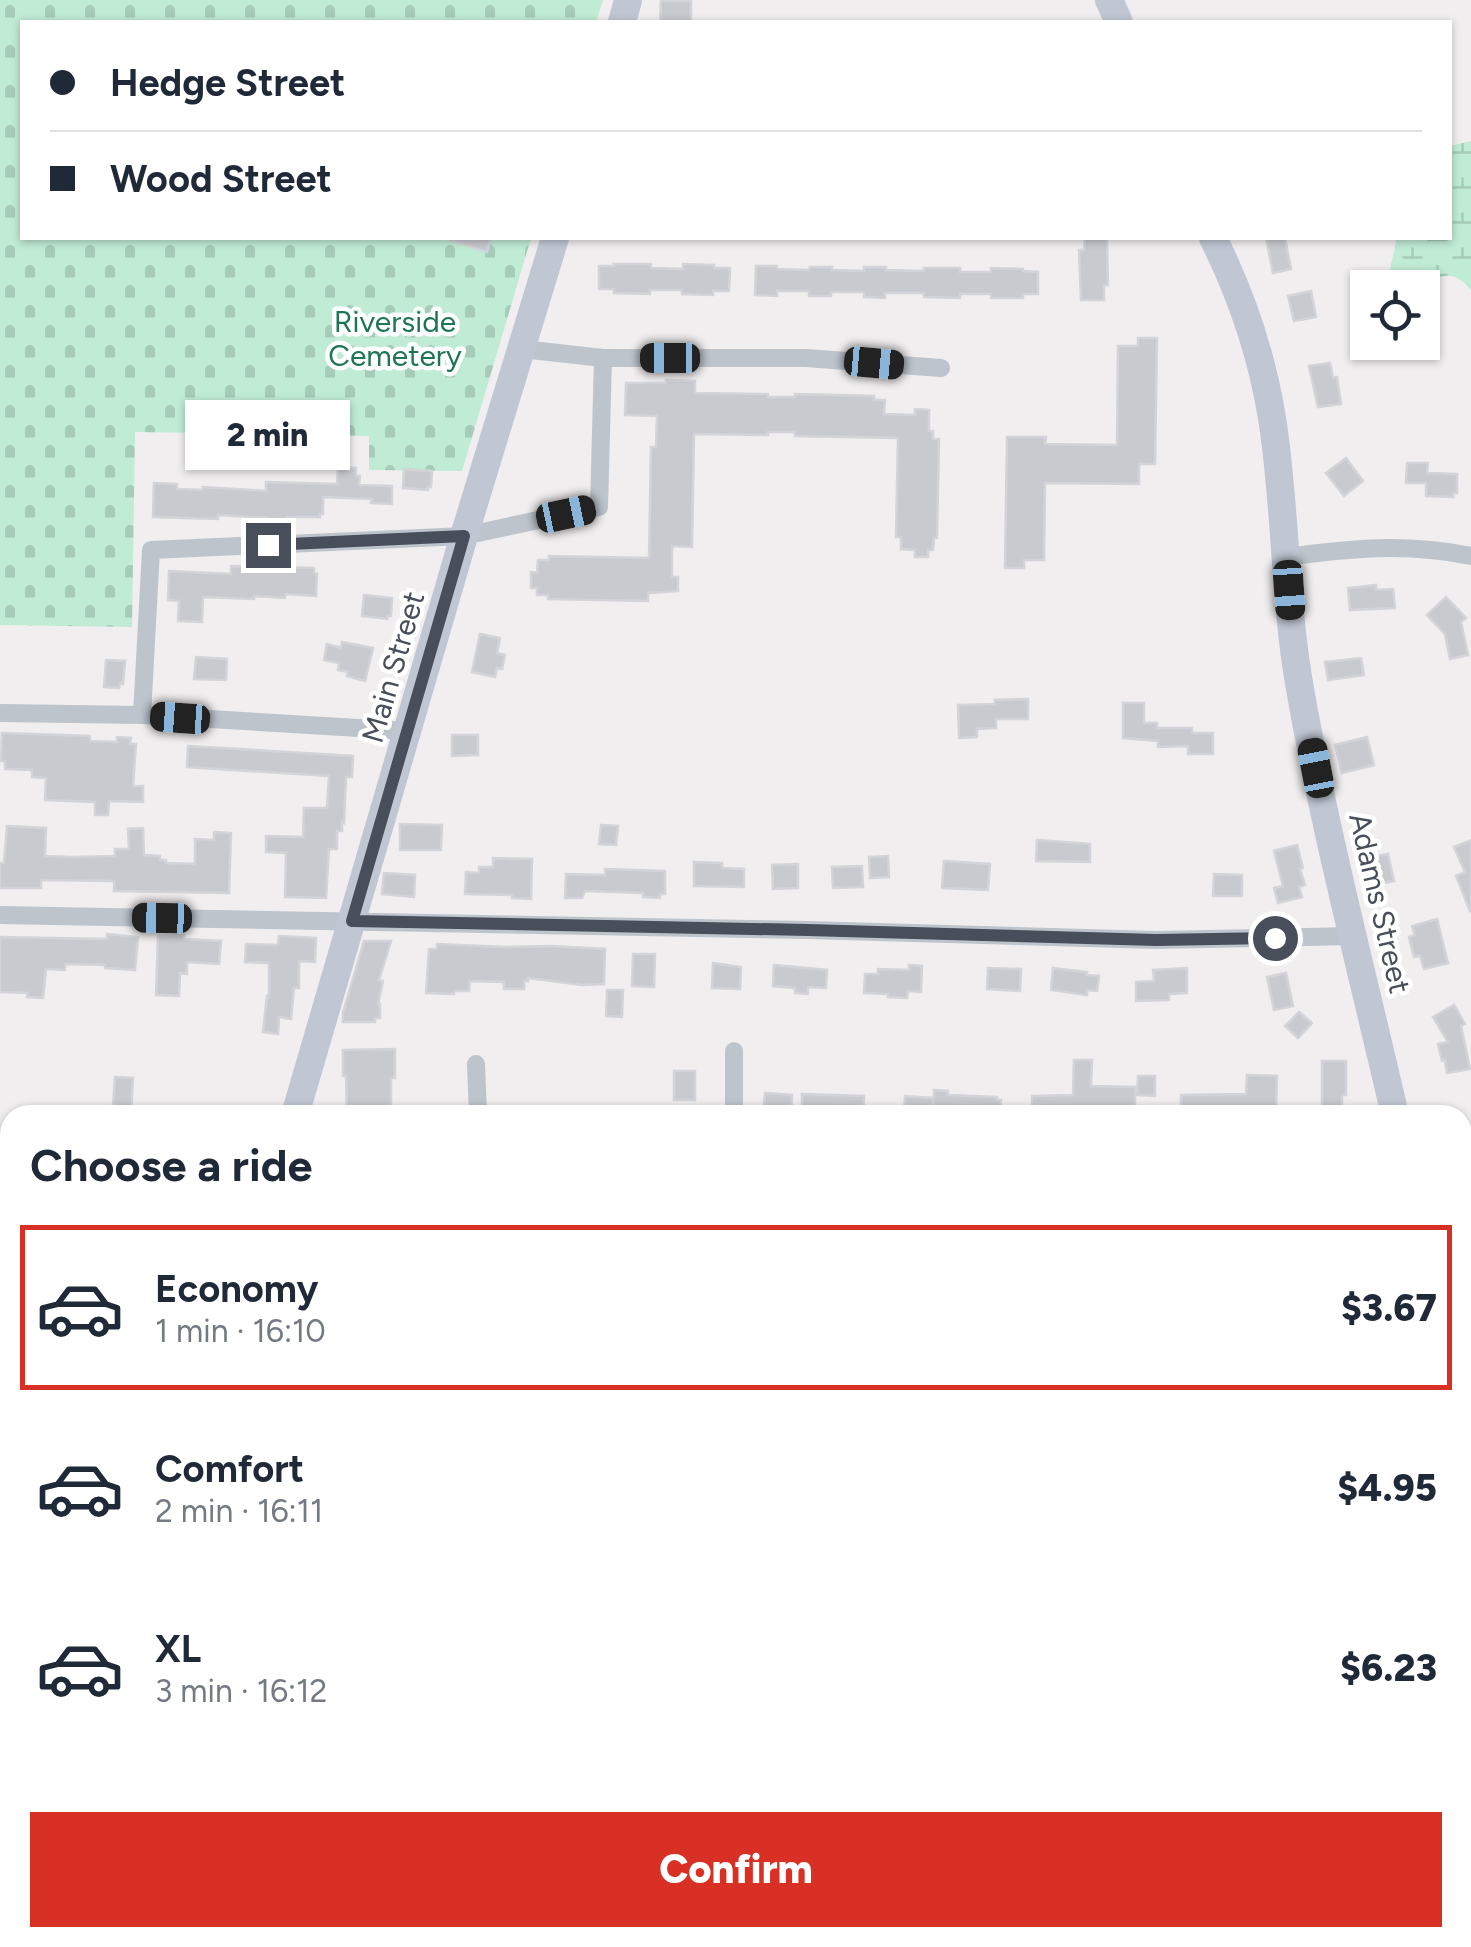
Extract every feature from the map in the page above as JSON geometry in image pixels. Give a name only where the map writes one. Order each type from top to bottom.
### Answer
[{"type":"main road","name":"Main Street","points":[[298,1105],[554,240]]},
{"type":"main road","name":"Adams Street","points":[[1214,240],[1244,310],[1264,380],[1275,440],[1299,683],[1393,1105]]},
{"type":"street","points":[[522,349],[602,358],[806,358],[941,368]]},
{"type":"street","points":[[142,715],[150,550],[464,536],[599,507],[602,358]]},
{"type":"street","points":[[1287,557],[1356,548],[1440,550],[1471,556]]},
{"type":"street","points":[[0,714],[142,715],[408,731]]},
{"type":"street","points":[[0,915],[1156,940],[1354,936]]},
{"type":"street","points":[[734,1051],[734,1105]]},
{"type":"street","points":[[476,1064],[478,1105]]},
{"type":"green space","name":"Riverside Cemetery","points":[[0,0],[603,0],[597,20],[20,20],[20,240],[530,240],[462,471],[369,470],[369,436],[135,432],[132,627],[0,625]]},
{"type":"green space","points":[[1471,141],[1471,290],[1453,276],[1440,278],[1440,270],[1390,270],[1397,240],[1452,240],[1452,146]]},
{"type":"building","points":[[661,1],[691,1],[691,20],[660,20]]},
{"type":"building","points":[[450,240],[490,240],[487,252]]},
{"type":"building","points":[[1085,240],[1107,240],[1108,285],[1104,285],[1104,300],[1081,300],[1079,250],[1084,250]]},
{"type":"building","points":[[1266,240],[1285,240],[1291,269],[1273,273]]},
{"type":"building","points":[[599,266],[730,268],[729,291],[713,291],[713,295],[682,294],[682,290],[650,290],[650,294],[599,289]]},
{"type":"building","points":[[756,266],[864,271],[864,267],[924,271],[960,268],[960,272],[1023,269],[1038,272],[1038,294],[1023,294],[1023,298],[885,293],[885,298],[864,297],[864,292],[809,296],[809,291],[755,295]]},
{"type":"building","points":[[1311,291],[1316,317],[1294,321],[1288,296]]},
{"type":"building","points":[[1138,338],[1157,338],[1155,464],[1139,464],[1139,484],[1045,483],[1044,560],[1024,560],[1024,568],[1005,568],[1007,437],[1046,437],[1045,444],[1117,445],[1118,346],[1138,346]]},
{"type":"building","points":[[1330,363],[1333,378],[1337,377],[1341,404],[1318,407],[1309,366]]},
{"type":"building","points":[[695,381],[695,393],[874,396],[874,400],[885,400],[884,414],[915,415],[915,409],[929,410],[929,431],[933,431],[933,439],[939,439],[937,538],[933,550],[928,550],[928,557],[915,557],[915,550],[901,549],[901,537],[896,537],[898,438],[795,436],[795,432],[694,434],[692,547],[672,546],[672,577],[678,577],[678,591],[648,593],[648,601],[548,599],[548,595],[537,595],[537,588],[531,588],[531,572],[537,573],[538,560],[549,560],[549,556],[649,558],[651,447],[656,447],[657,416],[625,415],[626,383]]},
{"type":"building","points":[[285,436],[345,436],[344,453],[285,451]]},
{"type":"building","points":[[1346,458],[1363,481],[1344,496],[1326,473]]},
{"type":"building","points":[[1407,463],[1428,463],[1427,473],[1457,474],[1457,493],[1453,497],[1426,496],[1426,483],[1406,483]]},
{"type":"building","points":[[338,467],[356,468],[359,485],[392,486],[392,504],[323,497],[320,517],[287,517],[287,522],[218,515],[218,519],[153,517],[154,483],[177,484],[177,489],[266,491],[266,482],[337,484]]},
{"type":"building","points":[[404,469],[432,471],[431,487],[403,488]]},
{"type":"building","points":[[231,566],[314,568],[316,596],[203,597],[202,622],[178,621],[179,601],[168,600],[169,571],[231,574]]},
{"type":"building","points":[[1376,585],[1376,590],[1393,589],[1395,608],[1350,610],[1348,588]]},
{"type":"building","points":[[364,595],[392,598],[391,616],[362,616]]},
{"type":"building","points":[[1446,597],[1466,618],[1461,622],[1468,655],[1450,659],[1445,634],[1427,615]]},
{"type":"building","points":[[480,634],[500,638],[497,653],[505,655],[502,669],[497,668],[495,677],[472,672]]},
{"type":"building","points":[[342,642],[373,648],[365,681],[338,670],[339,663],[324,660],[327,644],[341,648]]},
{"type":"building","points":[[196,657],[227,659],[226,680],[194,679]]},
{"type":"building","points":[[1361,658],[1364,675],[1328,680],[1325,662]]},
{"type":"building","points":[[106,660],[125,661],[123,684],[119,688],[104,687]]},
{"type":"building","points":[[1028,699],[1028,719],[996,719],[996,728],[977,729],[977,737],[959,738],[958,705]]},
{"type":"building","points":[[1123,703],[1144,703],[1144,723],[1157,723],[1157,728],[1192,728],[1192,733],[1213,733],[1213,754],[1188,754],[1188,746],[1158,747],[1158,741],[1123,738]]},
{"type":"building","points":[[2,733],[90,736],[90,741],[131,738],[130,744],[136,744],[133,786],[143,786],[143,802],[109,801],[108,815],[95,815],[95,802],[45,800],[46,778],[32,777],[32,770],[5,769],[5,761],[1,761]]},
{"type":"building","points":[[452,735],[478,735],[478,755],[452,756]]},
{"type":"building","points":[[1367,737],[1374,765],[1342,773],[1335,745]]},
{"type":"building","points":[[188,746],[353,756],[352,777],[346,777],[342,831],[337,831],[337,849],[329,849],[326,898],[285,897],[286,853],[266,852],[266,836],[303,837],[304,808],[327,808],[329,776],[187,767]]},
{"type":"building","points":[[400,824],[442,825],[441,850],[400,850]]},
{"type":"building","points":[[601,825],[618,826],[616,845],[599,844]]},
{"type":"building","points":[[7,826],[46,828],[45,856],[73,857],[115,856],[115,849],[129,849],[128,829],[143,828],[144,855],[160,856],[166,863],[195,864],[195,839],[214,840],[214,832],[231,833],[229,893],[114,891],[114,881],[41,880],[41,888],[0,888]]},
{"type":"building","points":[[1037,840],[1090,844],[1090,862],[1036,861]]},
{"type":"building","points":[[1471,840],[1470,911],[1456,876],[1465,872],[1454,847]]},
{"type":"building","points":[[1297,845],[1305,885],[1299,887],[1302,897],[1278,903],[1274,888],[1283,886],[1274,851]]},
{"type":"building","points":[[1388,854],[1394,881],[1378,884],[1373,857]]},
{"type":"building","points":[[888,856],[889,877],[870,878],[869,857]]},
{"type":"building","points":[[493,858],[532,859],[531,899],[465,894],[466,872],[479,873],[479,867],[493,867]]},
{"type":"building","points":[[944,861],[990,864],[988,890],[942,888]]},
{"type":"building","points":[[694,862],[744,869],[744,887],[694,886]]},
{"type":"building","points":[[798,864],[798,888],[773,889],[772,865]]},
{"type":"building","points":[[862,866],[863,887],[833,888],[832,867]]},
{"type":"building","points":[[605,869],[665,871],[665,894],[660,894],[660,898],[643,897],[643,893],[585,891],[582,898],[565,898],[566,874],[605,875]]},
{"type":"building","points":[[384,873],[415,875],[414,897],[382,894]]},
{"type":"building","points":[[1214,874],[1242,875],[1242,896],[1213,896]]},
{"type":"building","points":[[1437,919],[1448,963],[1424,969],[1420,956],[1414,957],[1409,937],[1415,935],[1412,926]]},
{"type":"building","points":[[107,934],[138,937],[135,970],[65,964],[65,970],[46,969],[43,998],[0,992],[0,937],[107,939]]},
{"type":"building","points":[[184,935],[184,939],[221,941],[219,964],[187,962],[187,974],[180,973],[179,996],[156,995],[158,936]]},
{"type":"building","points":[[279,936],[316,938],[315,962],[299,961],[299,988],[294,988],[291,1019],[279,1017],[278,1034],[263,1032],[269,963],[245,962],[246,944],[278,945]]},
{"type":"building","points":[[364,941],[391,941],[379,980],[383,981],[378,1004],[380,1018],[375,1018],[375,1022],[343,1022],[343,1013]]},
{"type":"building","points":[[437,944],[605,949],[604,984],[528,978],[524,989],[504,989],[504,982],[470,981],[469,991],[426,993],[429,949],[437,949]]},
{"type":"building","points":[[633,954],[655,954],[654,987],[632,986]]},
{"type":"building","points":[[713,963],[741,967],[740,989],[712,988]]},
{"type":"building","points":[[774,965],[827,970],[826,988],[808,987],[808,994],[773,986]]},
{"type":"building","points":[[909,965],[922,966],[921,992],[908,991],[907,998],[864,993],[865,974],[878,974],[878,969],[909,970]]},
{"type":"building","points":[[988,968],[1021,969],[1020,991],[987,989]]},
{"type":"building","points":[[1053,968],[1099,976],[1097,991],[1087,990],[1087,995],[1051,990]]},
{"type":"building","points":[[1187,968],[1187,993],[1169,994],[1169,1000],[1136,1001],[1136,982],[1154,981],[1153,970]]},
{"type":"building","points":[[1286,973],[1293,1006],[1274,1010],[1267,977]]},
{"type":"building","points":[[607,990],[623,990],[622,1017],[606,1016]]},
{"type":"building","points":[[1454,1005],[1465,1024],[1461,1026],[1470,1069],[1447,1073],[1438,1044],[1448,1042],[1433,1017]]},
{"type":"building","points":[[1299,1012],[1312,1023],[1298,1038],[1285,1026]]},
{"type":"building","points":[[395,1049],[391,1105],[347,1105],[343,1050]]},
{"type":"building","points":[[1074,1060],[1092,1060],[1091,1086],[1135,1087],[1135,1105],[1032,1105],[1032,1096],[1073,1095]]},
{"type":"building","points":[[1322,1061],[1346,1061],[1346,1095],[1342,1095],[1342,1105],[1322,1105]]},
{"type":"building","points":[[674,1071],[695,1071],[695,1100],[674,1100]]},
{"type":"building","points":[[1247,1075],[1277,1076],[1276,1105],[1181,1105],[1181,1095],[1246,1094]]},
{"type":"building","points":[[1138,1076],[1155,1076],[1155,1096],[1137,1095]]},
{"type":"building","points":[[115,1077],[133,1078],[132,1105],[113,1105]]},
{"type":"building","points":[[934,1090],[1001,1100],[1001,1105],[933,1105]]},
{"type":"building","points":[[765,1093],[792,1095],[792,1105],[764,1105]]},
{"type":"building","points":[[802,1094],[864,1096],[864,1105],[802,1105]]},
{"type":"building","points":[[905,1096],[933,1098],[933,1105],[905,1105]]},
{"type":"route","points":[[268,545],[464,536],[352,921],[1156,940],[1275,938]]}]
